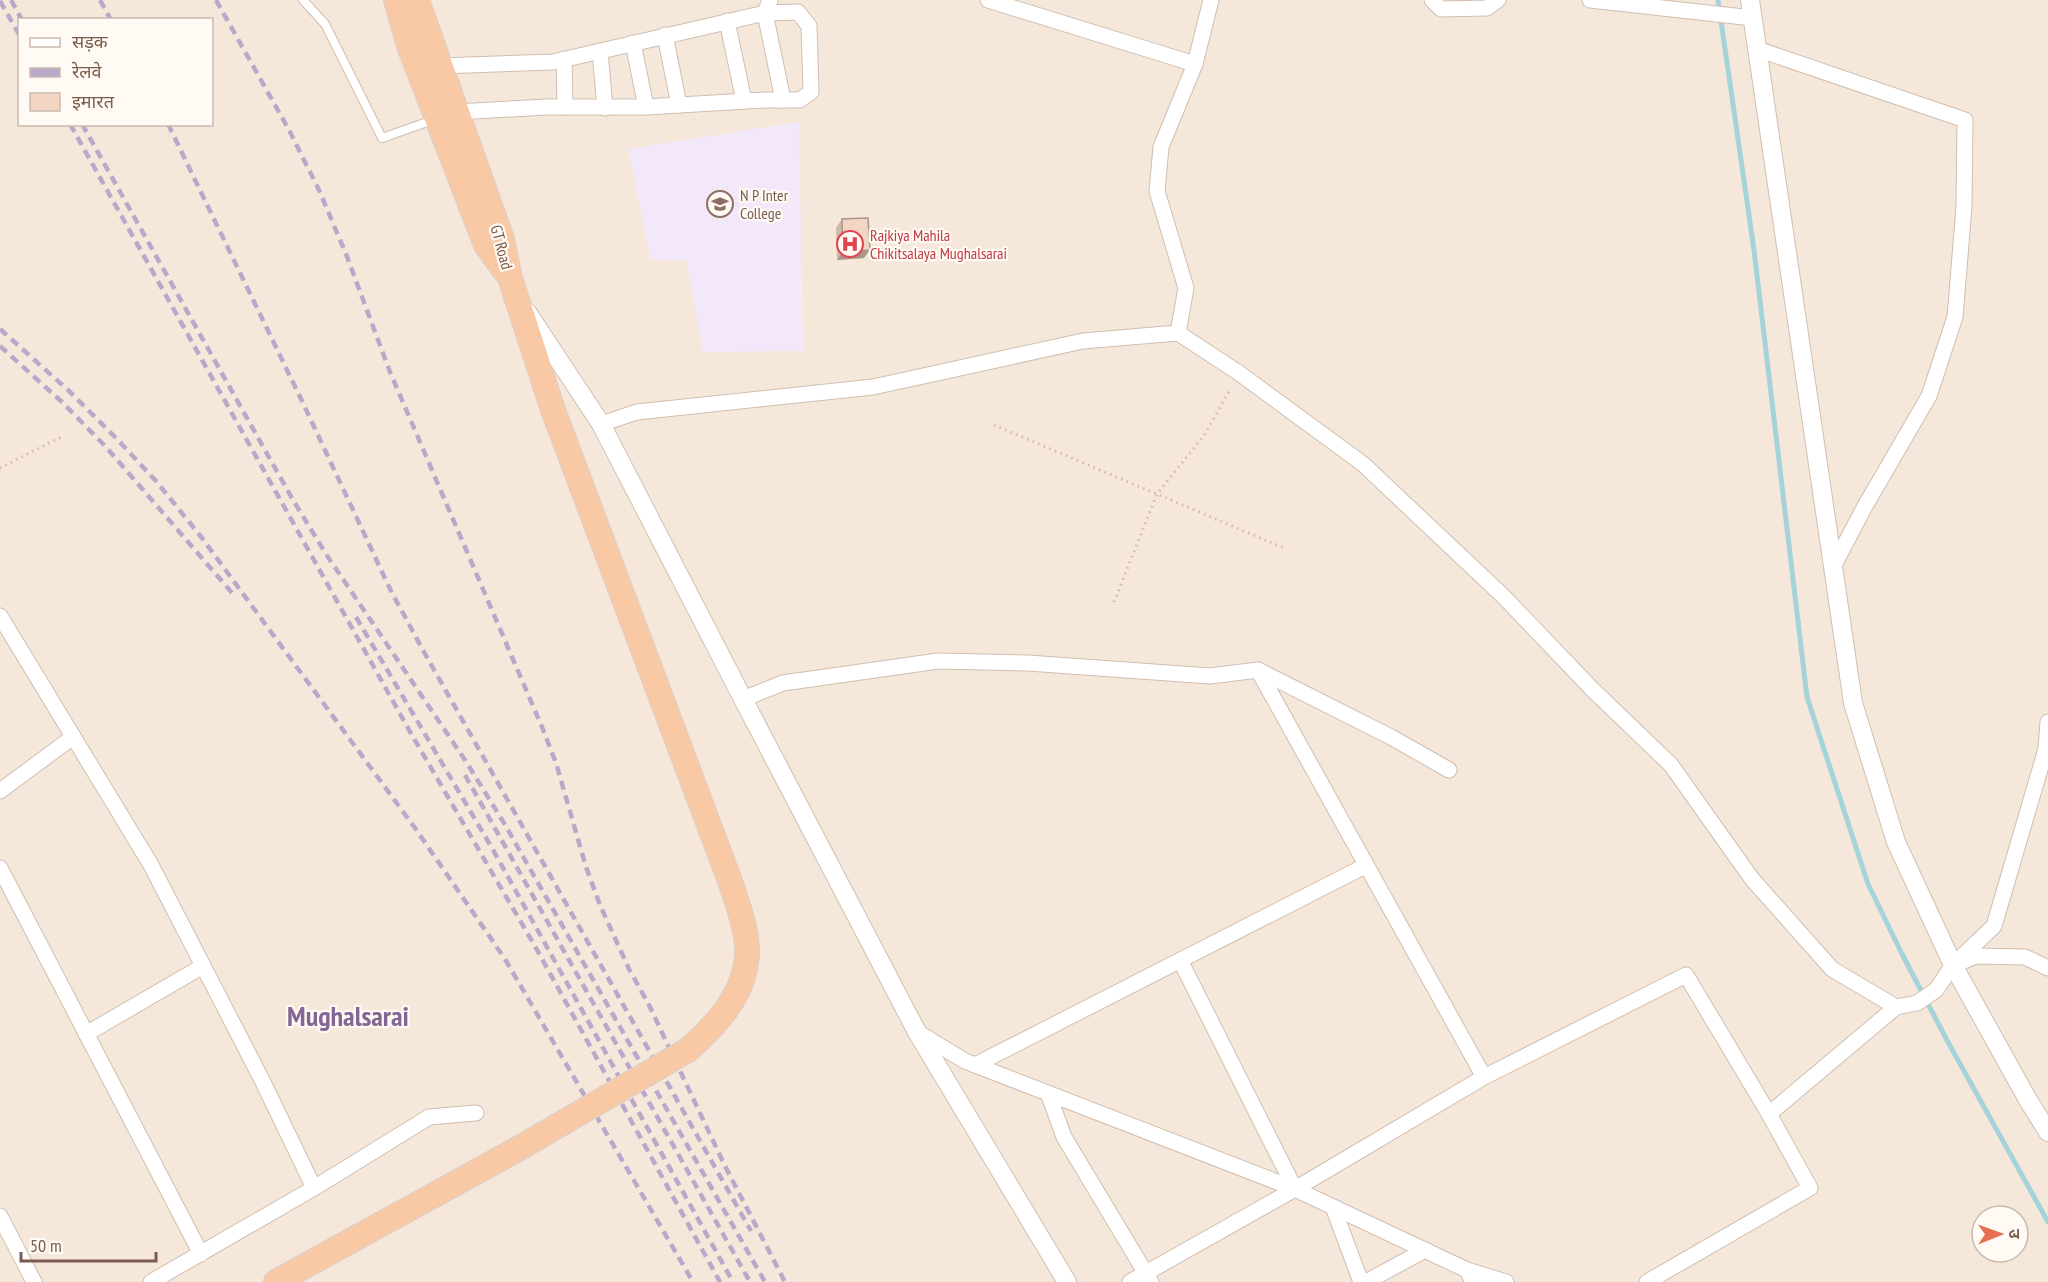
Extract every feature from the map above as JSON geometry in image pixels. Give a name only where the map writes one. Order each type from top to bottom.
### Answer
[{"type":"highway","name":"GT Road","points":[[276,1282],[516,1150],[688,1050],[713,1027],[729,1006],[742,983],[747,953],[741,917],[730,881],[553,410],[510,278],[502,239],[447,115],[409,46],[396,0]]},
{"type":"highway","name":"GT Road","points":[[417,0],[440,66],[447,115]]},
{"type":"street","points":[[988,0],[1195,64]]},
{"type":"street","points":[[1178,333],[1186,288],[1157,191],[1161,147],[1195,64],[1211,0]]},
{"type":"street","points":[[1432,0],[1441,9],[1487,8],[1498,0]]},
{"type":"street","points":[[1590,0],[1720,14],[1751,9],[1853,703],[1896,842],[1953,965],[2048,1132]]},
{"type":"street","points":[[440,66],[553,62],[727,21],[767,6],[798,12],[809,26],[811,92],[800,100],[565,108],[447,115]]},
{"type":"street","points":[[767,6],[783,100]]},
{"type":"street","points":[[727,21],[744,101]]},
{"type":"street","points":[[665,35],[680,105]]},
{"type":"street","points":[[633,42],[646,107]]},
{"type":"street","points":[[1758,49],[1965,120],[1964,207],[1955,317],[1929,396],[1865,506],[1833,567]]},
{"type":"street","points":[[600,51],[605,108]]},
{"type":"street","points":[[564,59],[565,108]]},
{"type":"street","points":[[519,300],[601,424],[917,1032],[1067,1282]]},
{"type":"street","points":[[601,424],[637,412],[873,387],[1083,341],[1178,333],[1239,373],[1363,464],[1503,596],[1593,690],[1671,765],[1752,879],[1832,969],[1896,1007]]},
{"type":"street","points":[[0,616],[151,865],[314,1188]]},
{"type":"street","points":[[743,699],[783,683],[938,661],[1028,663],[1210,676],[1258,670],[1391,737],[1449,770]]},
{"type":"street","points":[[1258,670],[1484,1077]]},
{"type":"street","points":[[1769,1114],[1896,1007],[1925,998],[1936,990],[1953,965],[1994,927],[2043,781],[2048,722]]},
{"type":"street","points":[[0,791],[73,737]]},
{"type":"street","points":[[975,1065],[1365,866]]},
{"type":"street","points":[[0,868],[201,1254]]},
{"type":"street","points":[[1953,965],[1976,956],[2025,957],[2048,968]]},
{"type":"street","points":[[1180,960],[1295,1189]]},
{"type":"street","points":[[86,1034],[203,966]]},
{"type":"street","points":[[1130,1282],[1149,1277],[1484,1077],[1686,975],[1810,1188],[1647,1282]]},
{"type":"street","points":[[917,1032],[975,1065],[1295,1189],[1425,1251],[1470,1276],[1506,1282]]},
{"type":"street","points":[[1047,1093],[1064,1137],[1149,1277]]},
{"type":"street","points":[[2028,1100],[2048,1110]]},
{"type":"street","points":[[151,1282],[314,1188],[429,1117],[476,1113]]},
{"type":"street","points":[[1333,1207],[1361,1282]]},
{"type":"street","points":[[0,1216],[34,1282]]},
{"type":"street","points":[[1366,1282],[1425,1251]]},
{"type":"lane","points":[[303,0],[325,24],[382,138],[447,115]]},
{"type":"path","points":[[1114,602],[1157,494],[1205,434],[1239,373]]},
{"type":"path","points":[[994,425],[1284,548]]},
{"type":"path","points":[[0,468],[63,436]]},
{"type":"shaded area","name":"Mughalsarai","points":[[0,0],[2048,0],[2048,1282],[0,1282]]},
{"type":"shaded area","name":"N P Inter College","points":[[799,122],[803,351],[703,352],[686,260],[651,260],[628,149]]},
{"type":"building","points":[[868,218],[870,250],[843,251],[842,219]]},
{"type":"waterway","points":[[1718,0],[1754,250],[1807,697],[1868,884],[1949,1044],[2048,1222]]},
{"type":"railway","points":[[11,0],[21,18]]},
{"type":"railway","points":[[100,0],[110,18]]},
{"type":"railway","points":[[216,0],[289,130],[319,190],[346,254],[390,372],[542,727],[556,763],[586,867],[600,905],[724,1164],[785,1282]]},
{"type":"railway","points":[[0,1],[18,32]]},
{"type":"railway","points":[[71,126],[413,737],[536,948],[720,1282]]},
{"type":"railway","points":[[83,126],[293,500],[326,554],[465,760],[504,823],[765,1282]]},
{"type":"railway","points":[[169,126],[391,591],[751,1231]]},
{"type":"railway","points":[[0,329],[68,390],[156,481],[202,538],[415,828],[505,959],[693,1282]]},
{"type":"railway","points":[[0,346],[62,402],[106,447],[233,594]]},
{"type":"railway","points":[[356,617],[492,848],[733,1282]]},
{"type":"railway","points":[[465,775],[750,1282]]},
{"type":"place","name":"N P Inter College","points":[[720,204]]},
{"type":"place","name":"Rajkiya Mahila Chikitsalaya Mughalsarai","points":[[850,244]]},
{"type":"district","name":"Mughalsarai","points":[[348,1016]]}]
